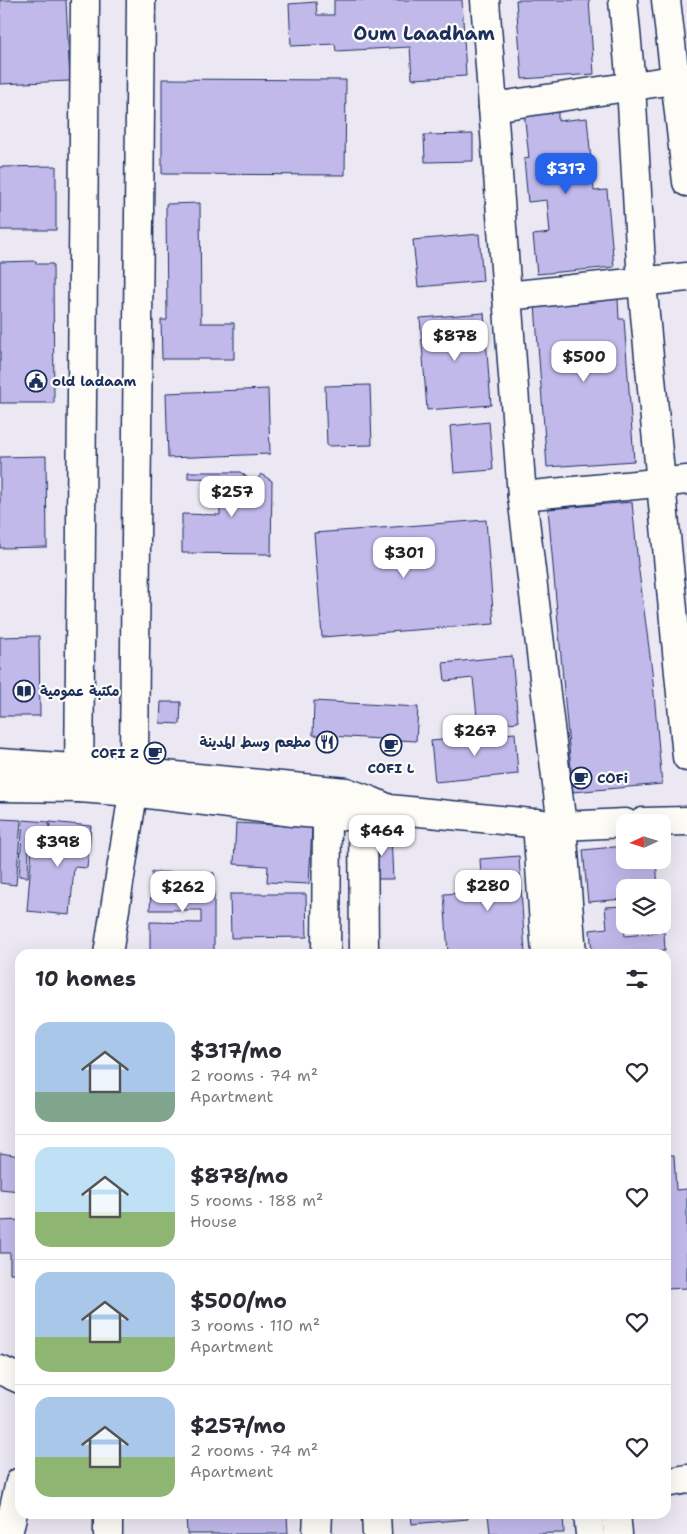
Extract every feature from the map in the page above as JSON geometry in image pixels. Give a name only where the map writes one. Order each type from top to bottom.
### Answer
[{"type":"street","points":[[80,779],[85,0]]},
{"type":"street","points":[[109,949],[133,782],[141,0]]},
{"type":"street","points":[[485,0],[522,496],[549,824],[571,949]]},
{"type":"street","points":[[623,0],[631,85],[642,283],[687,757]]},
{"type":"street","points":[[666,0],[681,78],[687,182]]},
{"type":"street","points":[[493,107],[681,78]]},
{"type":"street","points":[[507,296],[687,277]]},
{"type":"street","points":[[522,496],[687,480]]},
{"type":"street","points":[[0,764],[80,779],[346,792],[371,800],[389,809]]},
{"type":"street","points":[[0,787],[80,779]]},
{"type":"street","points":[[133,782],[293,812],[327,815],[362,816],[389,809],[549,824],[616,823]]},
{"type":"street","points":[[326,949],[327,815]]},
{"type":"street","points":[[362,816],[364,949]]},
{"type":"street","points":[[671,821],[687,821]]},
{"type":"street","points":[[546,949],[549,824]]},
{"type":"street","points":[[0,1370],[15,1377]]},
{"type":"street","points":[[671,1482],[687,1479]]},
{"type":"street","points":[[8,1534],[15,1504]]},
{"type":"street","points":[[108,1519],[108,1534]]},
{"type":"street","points":[[317,1534],[318,1519]]},
{"type":"street","points":[[376,1519],[377,1534]]},
{"type":"street","points":[[588,1519],[590,1534]]},
{"type":"street","points":[[616,1519],[618,1534]]},
{"type":"building","points":[[0,0],[66,0],[70,81],[0,84]]},
{"type":"building","points":[[334,0],[462,0],[466,76],[412,79],[410,47],[336,51],[335,44],[291,46],[289,4],[316,2],[317,15],[334,15]]},
{"type":"building","points":[[516,0],[589,0],[594,74],[522,79]]},
{"type":"building","points":[[162,79],[346,80],[345,175],[162,174]]},
{"type":"building","points":[[558,109],[558,121],[587,118],[594,191],[607,190],[614,267],[537,274],[533,235],[550,233],[547,200],[528,202],[524,159],[529,158],[524,112]]},
{"type":"building","points":[[473,134],[473,161],[425,162],[424,135]]},
{"type":"building","points":[[56,166],[56,230],[0,230],[0,167]]},
{"type":"building","points":[[200,203],[201,323],[234,323],[234,359],[162,359],[161,320],[167,320],[166,204]]},
{"type":"building","points":[[479,234],[483,281],[418,287],[413,240]]},
{"type":"building","points":[[36,261],[36,264],[53,264],[54,403],[0,403],[0,262]]},
{"type":"building","points":[[618,299],[619,319],[624,319],[634,461],[547,467],[535,305]]},
{"type":"building","points":[[484,313],[491,405],[427,410],[420,318]]},
{"type":"building","points":[[370,385],[372,445],[327,446],[325,386]]},
{"type":"building","points":[[268,389],[270,454],[168,458],[166,393]]},
{"type":"building","points":[[489,422],[493,470],[454,473],[450,426]]},
{"type":"building","points":[[46,456],[47,547],[0,548],[0,457]]},
{"type":"building","points":[[188,472],[240,472],[255,483],[261,474],[272,481],[271,556],[267,554],[182,553],[182,514],[220,515],[220,487],[226,479],[188,478]]},
{"type":"building","points":[[632,502],[652,671],[662,784],[573,792],[548,509]]},
{"type":"building","points":[[486,520],[494,624],[322,637],[314,533]]},
{"type":"building","points":[[39,636],[40,716],[0,716],[0,637]]},
{"type":"building","points":[[512,656],[518,722],[478,726],[473,678],[445,681],[443,663]]},
{"type":"building","points":[[314,701],[418,707],[416,741],[313,735]]},
{"type":"building","points":[[161,702],[181,702],[180,724],[160,723]]},
{"type":"building","points":[[515,733],[518,774],[435,782],[431,741]]},
{"type":"building","points":[[0,819],[21,820],[16,885],[0,883]]},
{"type":"building","points":[[23,820],[49,822],[48,848],[29,847],[28,877],[19,876]]},
{"type":"building","points":[[50,822],[91,826],[87,868],[74,867],[70,915],[27,911],[32,848],[48,849]]},
{"type":"building","points":[[236,823],[312,827],[309,884],[267,882],[268,866],[234,864]]},
{"type":"building","points":[[391,835],[393,879],[373,879],[371,836]]},
{"type":"building","points":[[616,847],[616,869],[657,869],[657,879],[616,879],[616,900],[588,902],[583,850]]},
{"type":"building","points":[[519,856],[525,949],[448,949],[444,894],[482,892],[480,859]]},
{"type":"building","points":[[152,872],[214,873],[214,949],[150,949],[150,922],[201,923],[201,910],[150,910]]},
{"type":"building","points":[[230,894],[306,894],[307,937],[231,938]]},
{"type":"building","points":[[616,906],[616,934],[625,934],[625,936],[664,934],[665,949],[592,949],[590,930],[607,928],[605,907]]},
{"type":"building","points":[[0,1153],[15,1155],[15,1190],[0,1189]]},
{"type":"building","points":[[671,1155],[674,1155],[676,1190],[687,1189],[687,1288],[671,1289]]},
{"type":"building","points":[[15,1220],[15,1273],[10,1273],[10,1253],[0,1253],[0,1221]]},
{"type":"building","points":[[186,1519],[287,1519],[288,1534],[187,1534]]},
{"type":"building","points":[[412,1519],[468,1519],[412,1524]]},
{"type":"building","points":[[488,1519],[563,1519],[564,1533],[490,1534]]},
{"type":"place","name":"old ladaam","points":[[36,381]]},
{"type":"place","name":"مكتبة عمومية","points":[[24,691]]},
{"type":"place","name":"مطعم وسط المدينة","points":[[327,742]]},
{"type":"place","name":"COFI L","points":[[391,745]]},
{"type":"place","name":"COFI Z","points":[[155,753]]},
{"type":"place","name":"COFi","points":[[581,778]]},
{"type":"district","name":"Oum Laadham","points":[[424,33]]}]
